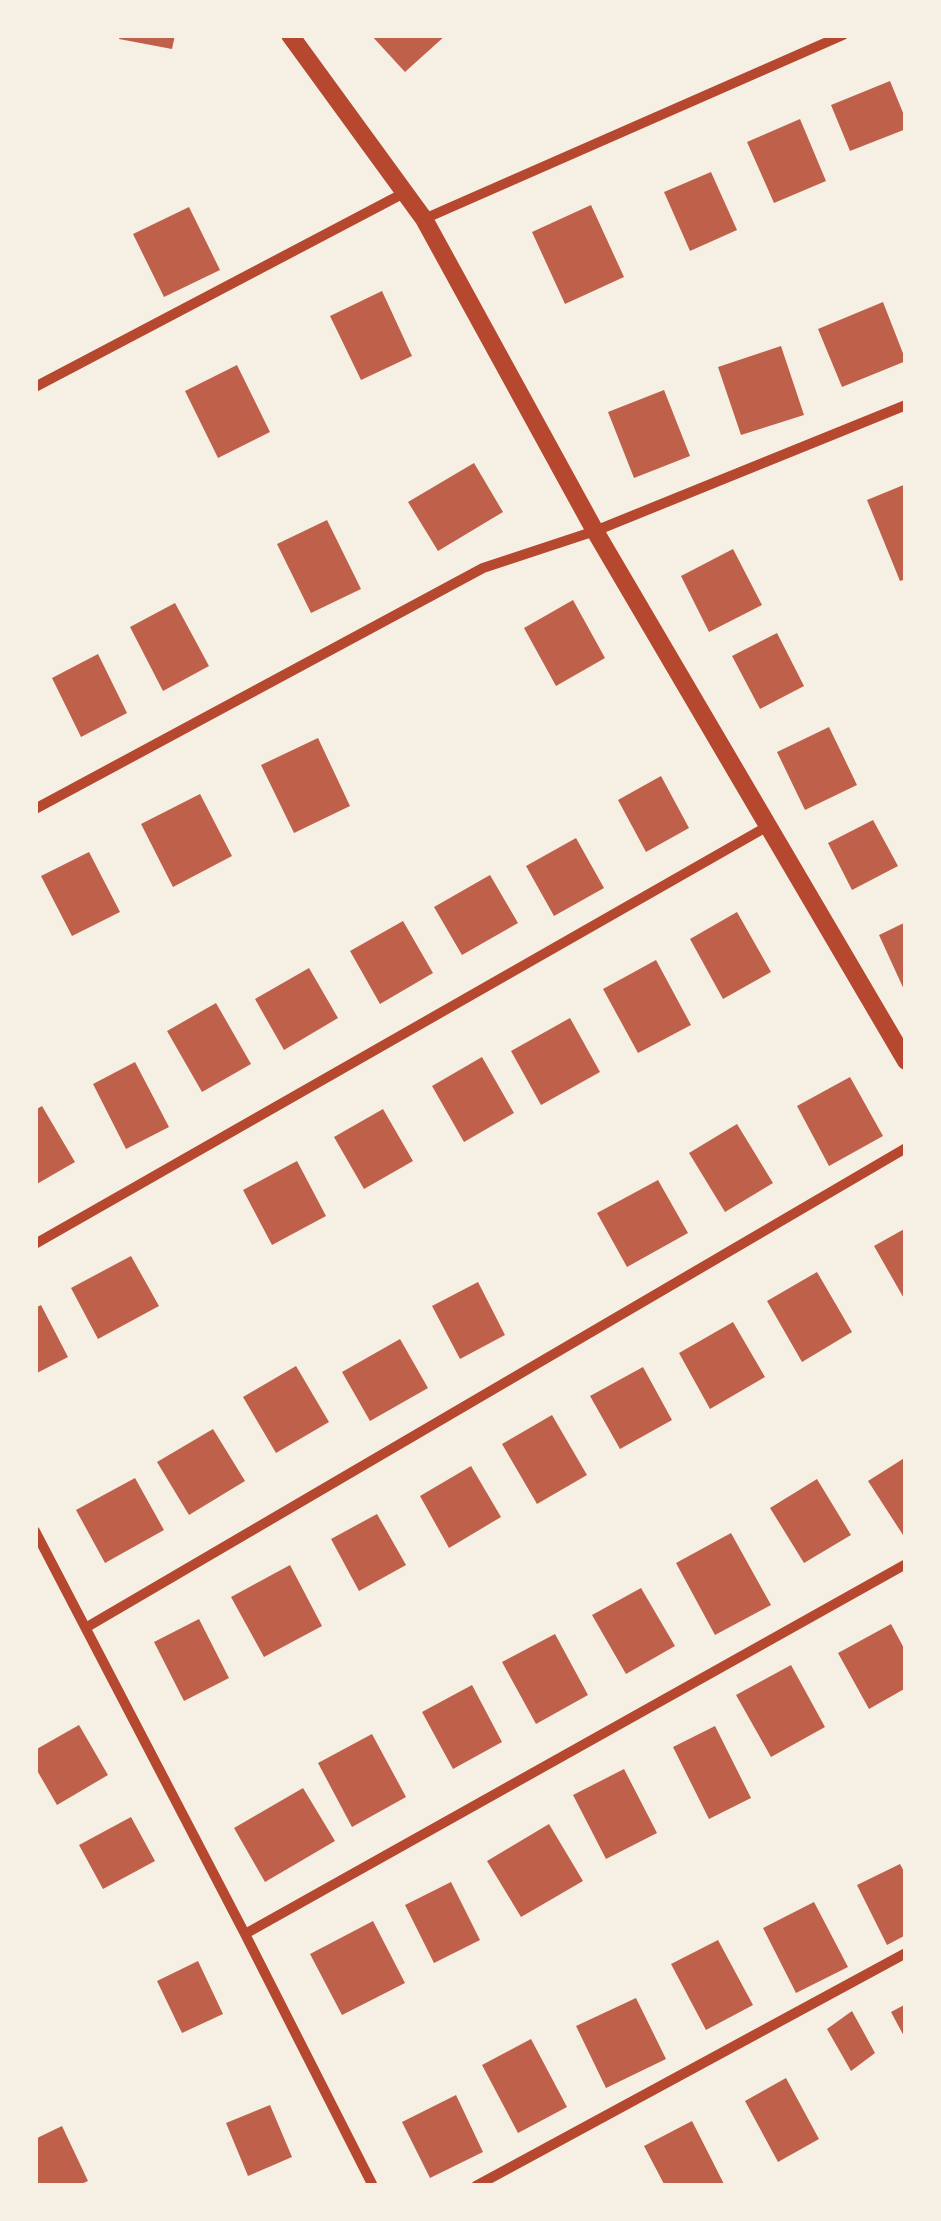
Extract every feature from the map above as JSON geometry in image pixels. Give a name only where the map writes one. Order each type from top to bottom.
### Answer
[{"type":"street","points":[[290,35],[424,219],[595,532],[906,1061]]},
{"type":"street","points":[[809,35],[818,46]]},
{"type":"street","points":[[424,219],[843,35]]},
{"type":"street","points":[[35,388],[404,193]]},
{"type":"street","points":[[35,809],[484,568],[595,532],[906,405]]},
{"type":"street","points":[[35,1244],[768,826]]},
{"type":"street","points":[[87,1627],[906,1148]]},
{"type":"street","points":[[35,1531],[372,2186]]},
{"type":"street","points":[[245,1934],[906,1564]]},
{"type":"street","points":[[476,2186],[906,1953]]},
{"type":"building","points":[[120,35],[175,35],[172,49],[119,39]]},
{"type":"building","points":[[371,35],[446,35],[405,72]]},
{"type":"building","points":[[890,81],[906,129],[850,151],[831,105]]},
{"type":"building","points":[[800,119],[826,181],[774,203],[747,142]]},
{"type":"building","points":[[711,172],[737,230],[690,251],[664,192]]},
{"type":"building","points":[[591,205],[624,277],[565,304],[532,232]]},
{"type":"building","points":[[189,207],[220,270],[164,297],[133,234]]},
{"type":"building","points":[[382,291],[412,356],[361,380],[330,316]]},
{"type":"building","points":[[883,302],[906,361],[842,387],[818,329]]},
{"type":"building","points":[[781,346],[804,415],[741,435],[718,367]]},
{"type":"building","points":[[237,365],[270,432],[218,458],[185,391]]},
{"type":"building","points":[[664,390],[690,456],[634,478],[608,412]]},
{"type":"building","points":[[474,463],[503,512],[438,551],[408,502]]},
{"type":"building","points":[[906,484],[906,579],[900,581],[867,500]]},
{"type":"building","points":[[327,520],[361,589],[311,613],[277,544]]},
{"type":"building","points":[[733,549],[762,605],[709,632],[681,576]]},
{"type":"building","points":[[573,600],[605,658],[556,686],[524,628]]},
{"type":"building","points":[[175,603],[209,666],[163,691],[130,627]]},
{"type":"building","points":[[777,633],[804,686],[760,709],[732,656]]},
{"type":"building","points":[[98,654],[127,713],[81,737],[52,678]]},
{"type":"building","points":[[829,727],[857,785],[805,810],[777,752]]},
{"type":"building","points":[[318,738],[350,806],[294,833],[261,765]]},
{"type":"building","points":[[661,776],[689,828],[646,852],[618,800]]},
{"type":"building","points":[[200,794],[232,856],[173,887],[141,824]]},
{"type":"building","points":[[873,820],[898,866],[852,890],[828,843]]},
{"type":"building","points":[[576,838],[604,888],[554,916],[526,866]]},
{"type":"building","points":[[89,852],[120,912],[72,936],[41,876]]},
{"type":"building","points":[[490,875],[518,923],[462,955],[434,907]]},
{"type":"building","points":[[737,912],[771,972],[723,999],[690,939]]},
{"type":"building","points":[[403,921],[433,973],[380,1004],[350,951]]},
{"type":"building","points":[[906,922],[906,994],[879,935]]},
{"type":"building","points":[[656,960],[691,1025],[638,1053],[603,989]]},
{"type":"building","points":[[309,968],[338,1018],[284,1050],[255,999]]},
{"type":"building","points":[[216,1003],[251,1064],[202,1092],[167,1031]]},
{"type":"building","points":[[570,1018],[600,1072],[541,1105],[511,1051]]},
{"type":"building","points":[[482,1057],[514,1113],[464,1142],[432,1086]]},
{"type":"building","points":[[135,1062],[169,1127],[126,1149],[93,1084]]},
{"type":"building","points":[[850,1077],[883,1136],[829,1166],[797,1106]]},
{"type":"building","points":[[42,1106],[75,1162],[35,1185],[35,1110]]},
{"type":"building","points":[[383,1109],[413,1161],[364,1189],[334,1137]]},
{"type":"building","points":[[737,1124],[773,1183],[725,1212],[689,1153]]},
{"type":"building","points":[[297,1161],[326,1216],[272,1245],[243,1190]]},
{"type":"building","points":[[658,1180],[688,1233],[627,1267],[597,1213]]},
{"type":"building","points":[[906,1228],[906,1302],[874,1246]]},
{"type":"building","points":[[131,1256],[159,1306],[98,1339],[71,1288]]},
{"type":"building","points":[[817,1272],[852,1332],[802,1362],[767,1301]]},
{"type":"building","points":[[478,1282],[505,1335],[460,1359],[432,1306]]},
{"type":"building","points":[[41,1305],[68,1357],[35,1374],[35,1308]]},
{"type":"building","points":[[733,1322],[765,1377],[710,1409],[679,1353]]},
{"type":"building","points":[[400,1339],[428,1388],[370,1421],[342,1372]]},
{"type":"building","points":[[296,1366],[329,1422],[276,1453],[243,1397]]},
{"type":"building","points":[[643,1367],[672,1420],[620,1449],[590,1396]]},
{"type":"building","points":[[552,1415],[587,1475],[537,1504],[502,1444]]},
{"type":"building","points":[[213,1429],[245,1481],[189,1515],[157,1462]]},
{"type":"building","points":[[906,1457],[906,1533],[903,1535],[868,1481]]},
{"type":"building","points":[[471,1466],[501,1517],[449,1548],[420,1496]]},
{"type":"building","points":[[135,1478],[164,1530],[105,1563],[76,1510]]},
{"type":"building","points":[[817,1479],[851,1535],[804,1563],[770,1508]]},
{"type":"building","points":[[377,1514],[406,1565],[359,1591],[331,1539]]},
{"type":"building","points":[[731,1533],[771,1605],[715,1635],[676,1563]]},
{"type":"building","points":[[290,1565],[322,1626],[264,1657],[231,1597]]},
{"type":"building","points":[[641,1588],[675,1646],[626,1674],[592,1615]]},
{"type":"building","points":[[199,1619],[229,1678],[184,1701],[154,1642]]},
{"type":"building","points":[[891,1624],[906,1652],[906,1688],[869,1709],[838,1653]]},
{"type":"building","points":[[555,1634],[588,1695],[536,1724],[502,1662]]},
{"type":"building","points":[[791,1665],[825,1727],[771,1757],[736,1695]]},
{"type":"building","points":[[472,1685],[502,1742],[453,1769],[422,1712]]},
{"type":"building","points":[[79,1725],[108,1775],[57,1805],[35,1767],[35,1750]]},
{"type":"building","points":[[715,1726],[751,1798],[709,1819],[673,1747]]},
{"type":"building","points":[[372,1734],[406,1797],[352,1827],[318,1763]]},
{"type":"building","points":[[624,1769],[657,1833],[606,1859],[573,1795]]},
{"type":"building","points":[[303,1788],[335,1841],[265,1882],[234,1828]]},
{"type":"building","points":[[131,1817],[155,1861],[103,1889],[79,1845]]},
{"type":"building","points":[[549,1824],[583,1881],[521,1917],[487,1861]]},
{"type":"building","points":[[900,1864],[906,1875],[906,1935],[887,1945],[857,1885]]},
{"type":"building","points":[[451,1882],[480,1940],[434,1963],[405,1905]]},
{"type":"building","points":[[814,1902],[848,1967],[796,1993],[763,1928]]},
{"type":"building","points":[[373,1921],[405,1983],[342,2015],[310,1954]]},
{"type":"building","points":[[718,1940],[753,2005],[706,2030],[671,1964]]},
{"type":"building","points":[[198,1961],[223,2014],[182,2033],[157,1981]]},
{"type":"building","points":[[636,1998],[666,2059],[606,2088],[576,2026]]},
{"type":"building","points":[[906,2004],[906,2040],[891,2012]]},
{"type":"building","points":[[852,2011],[875,2053],[851,2071],[827,2029]]},
{"type":"building","points":[[531,2039],[567,2107],[518,2133],[482,2065]]},
{"type":"building","points":[[786,2078],[819,2139],[778,2162],[745,2101]]},
{"type":"building","points":[[456,2095],[483,2152],[430,2178],[402,2122]]},
{"type":"building","points":[[270,2105],[292,2157],[248,2176],[226,2123]]},
{"type":"building","points":[[692,2121],[725,2186],[665,2186],[644,2146]]},
{"type":"building","points":[[62,2126],[88,2181],[77,2186],[35,2186],[35,2139]]}]
